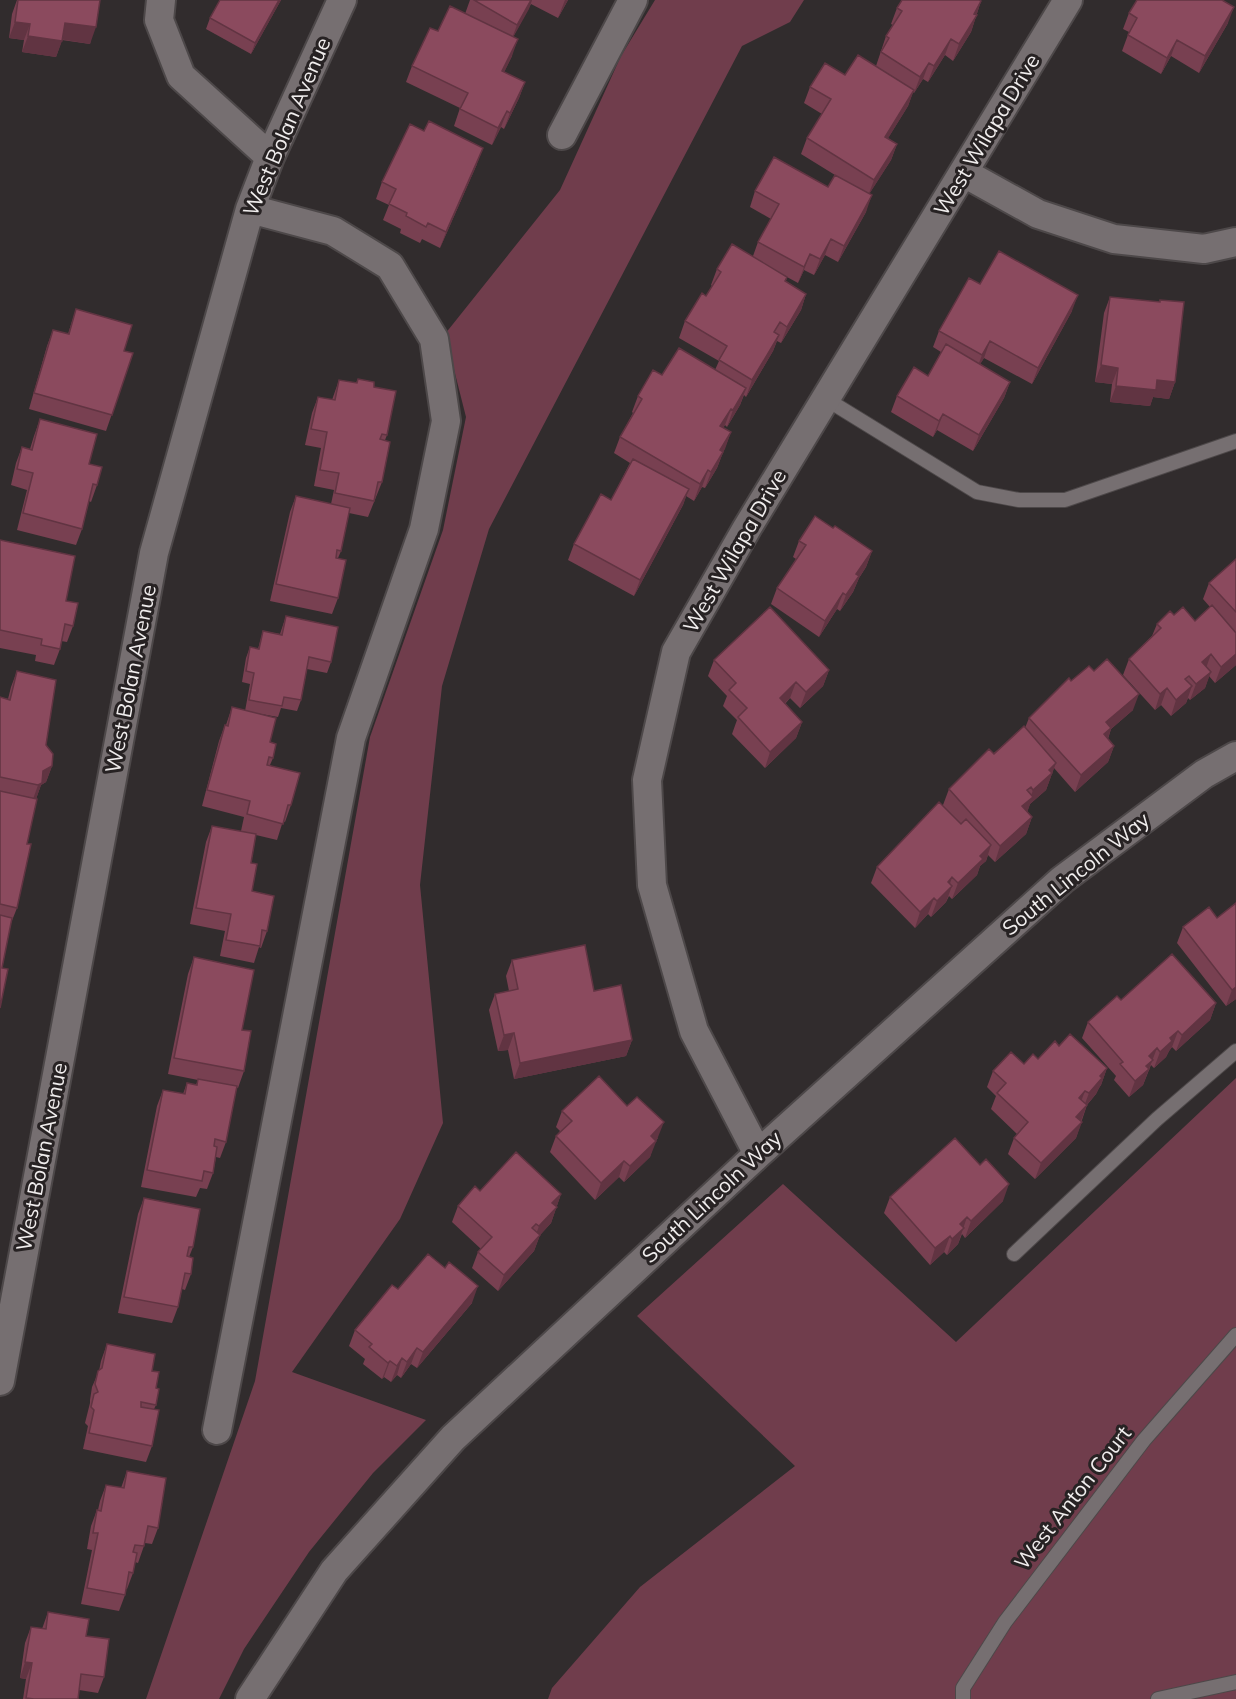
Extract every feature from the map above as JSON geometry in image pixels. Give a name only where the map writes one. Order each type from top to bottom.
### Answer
[{"type":"street","points":[[161,0],[159,20],[181,76],[270,157]]},
{"type":"street","name":"West Bolan Avenue","points":[[0,1381],[154,553],[250,209],[270,157],[342,0]]},
{"type":"street","points":[[562,135],[633,0]]},
{"type":"street","name":"West Wilapa Drive","points":[[758,1154],[694,1031],[652,885],[647,780],[676,652],[747,528],[1068,0]]},
{"type":"street","points":[[964,173],[1038,214],[1114,239],[1204,249],[1236,242]]},
{"type":"street","points":[[217,1430],[351,738],[424,530],[446,421],[434,339],[390,266],[333,231],[250,209]]},
{"type":"street","name":"South Lincoln Way","points":[[250,1699],[334,1571],[453,1438],[758,1154],[1062,880],[1204,774],[1236,756]]},
{"type":"lane","points":[[826,399],[978,492],[1019,500],[1065,500],[1236,441]]},
{"type":"lane","points":[[1014,1254],[1157,1119],[1236,1051]]},
{"type":"lane","name":"West Anton Court","points":[[963,1699],[963,1688],[1005,1622],[1144,1440],[1236,1335]]},
{"type":"lane","points":[[1158,1699],[1236,1682]]},
{"type":"shaded area","points":[[655,0],[804,0],[790,22],[742,46],[489,529],[442,686],[420,885],[443,1123],[400,1219],[292,1372],[426,1420],[373,1473],[309,1552],[244,1649],[219,1699],[146,1699],[255,1381],[370,737],[443,530],[466,417],[445,334],[560,190],[621,56]]},
{"type":"shaded area","points":[[1236,1078],[1236,1699],[548,1699],[552,1688],[640,1587],[795,1466],[637,1316],[783,1184],[956,1342]]},
{"type":"building","points":[[18,0],[100,0],[96,27],[65,23],[62,41],[28,36],[30,24],[15,22]]},
{"type":"building","points":[[220,0],[279,0],[255,43],[210,18]]},
{"type":"building","points":[[474,0],[531,0],[517,25]]},
{"type":"building","points":[[902,0],[981,1],[974,14],[977,15],[959,44],[951,39],[934,66],[929,63],[920,77],[881,52],[889,38],[886,36],[902,11],[897,8]]},
{"type":"building","points":[[1137,0],[1222,0],[1234,7],[1205,56],[1177,40],[1167,58],[1128,35],[1137,18],[1129,13]]},
{"type":"building","points":[[450,6],[518,39],[502,71],[525,82],[510,113],[507,111],[498,128],[460,109],[468,93],[412,66],[430,28],[438,31]]},
{"type":"building","points":[[858,55],[914,90],[885,137],[897,144],[874,180],[807,138],[831,99],[810,87],[825,63],[845,75]]},
{"type":"building","points":[[429,121],[483,148],[446,232],[428,223],[426,227],[406,216],[407,213],[389,204],[396,189],[382,182],[410,124],[424,131]]},
{"type":"building","points":[[774,157],[828,187],[835,175],[872,195],[844,246],[831,239],[820,259],[810,254],[804,267],[758,242],[779,204],[755,191]]},
{"type":"building","points":[[732,244],[787,277],[785,281],[806,294],[787,327],[780,322],[774,332],[779,335],[752,380],[719,360],[727,346],[685,321],[702,293],[706,296],[721,272],[717,269]]},
{"type":"building","points":[[999,251],[1078,295],[1038,368],[990,341],[982,355],[939,331],[969,278],[980,284]]},
{"type":"building","points":[[1110,297],[1184,302],[1175,382],[1157,380],[1156,390],[1116,386],[1118,368],[1101,365]]},
{"type":"building","points":[[76,309],[132,325],[124,351],[133,353],[112,415],[34,393],[53,330],[69,334]]},
{"type":"building","points":[[946,344],[1010,382],[979,435],[943,414],[939,421],[897,396],[914,367],[928,376]]},
{"type":"building","points":[[679,348],[746,388],[720,426],[731,432],[720,450],[723,452],[711,472],[708,470],[700,484],[620,437],[642,399],[638,396],[653,370],[662,375]]},
{"type":"building","points":[[358,379],[374,382],[374,387],[396,391],[387,435],[382,434],[380,439],[390,442],[382,482],[378,482],[374,501],[335,493],[339,473],[320,470],[327,432],[311,429],[318,397],[335,400],[339,380],[357,383]]},
{"type":"building","points":[[40,419],[97,434],[89,464],[102,467],[97,485],[93,484],[82,529],[23,513],[33,473],[17,469],[22,447],[32,450]]},
{"type":"building","points":[[633,459],[689,489],[640,580],[574,544],[601,494],[611,500]]},
{"type":"building","points":[[296,496],[350,508],[341,551],[337,550],[336,558],[346,560],[338,598],[276,584]]},
{"type":"building","points":[[815,516],[833,528],[835,526],[872,551],[856,574],[859,576],[846,595],[843,593],[825,621],[777,588],[806,545],[799,541]]},
{"type":"building","points":[[0,540],[75,556],[66,601],[78,603],[73,626],[65,624],[60,649],[41,645],[42,639],[0,630]]},
{"type":"building","points":[[1236,559],[1236,612],[1209,583]]},
{"type":"building","points":[[1212,605],[1236,633],[1236,654],[1221,667],[1211,654],[1202,662],[1211,672],[1196,684],[1189,676],[1185,679],[1192,686],[1176,700],[1167,688],[1160,694],[1129,659],[1161,628],[1157,624],[1170,611],[1174,615],[1183,607],[1195,621]]},
{"type":"building","points":[[770,607],[829,670],[806,692],[796,682],[780,698],[802,722],[770,752],[738,717],[747,708],[729,690],[736,683],[714,660]]},
{"type":"building","points":[[286,616],[338,627],[331,662],[309,657],[301,700],[284,697],[282,706],[249,700],[254,673],[246,671],[250,647],[259,649],[263,631],[282,635]]},
{"type":"building","points":[[1107,659],[1139,694],[1106,722],[1111,728],[1104,734],[1114,746],[1081,775],[1029,718],[1069,678],[1071,681],[1089,666],[1094,671]]},
{"type":"building","points":[[17,671],[56,680],[46,745],[53,754],[52,766],[43,771],[42,783],[38,785],[0,777],[0,697],[10,700]]},
{"type":"building","points":[[232,707],[276,718],[270,742],[276,744],[273,758],[269,757],[267,765],[300,773],[283,824],[247,814],[250,801],[207,790]]},
{"type":"building","points":[[1024,726],[1056,763],[1049,770],[1052,773],[1033,790],[1031,787],[1027,790],[1033,797],[1022,806],[1032,817],[1000,846],[949,789],[989,749],[994,754]]},
{"type":"building","points":[[0,791],[37,799],[27,844],[31,844],[17,908],[0,904]]},
{"type":"building","points":[[939,802],[961,824],[966,819],[991,845],[980,856],[983,859],[958,883],[952,877],[948,882],[952,886],[937,901],[934,898],[920,912],[877,867]]},
{"type":"building","points":[[212,826],[256,834],[251,863],[257,864],[252,891],[274,896],[267,931],[262,930],[260,946],[226,940],[231,914],[196,908]]},
{"type":"building","points":[[1236,903],[1236,987],[1232,990],[1183,927],[1209,907],[1217,918]]},
{"type":"building","points":[[0,915],[12,918],[2,968],[8,969],[0,1008]]},
{"type":"building","points":[[585,945],[594,991],[621,985],[632,1040],[520,1063],[514,1033],[504,1035],[495,994],[518,989],[512,960]]},
{"type":"building","points":[[1172,954],[1216,1003],[1182,1035],[1178,1031],[1170,1038],[1172,1041],[1160,1052],[1157,1048],[1149,1056],[1153,1060],[1146,1066],[1149,1069],[1135,1081],[1120,1064],[1123,1062],[1088,1022],[1117,996],[1121,1000]]},
{"type":"building","points":[[194,957],[254,970],[242,1030],[251,1031],[244,1071],[174,1058]]},
{"type":"building","points":[[1070,1034],[1107,1068],[1089,1093],[1085,1091],[1079,1098],[1087,1105],[1076,1117],[1082,1122],[1041,1163],[1014,1138],[1028,1122],[997,1093],[1006,1083],[993,1071],[1011,1052],[1024,1064],[1033,1054],[1038,1059],[1055,1041],[1059,1046]]},
{"type":"building","points":[[599,1076],[627,1106],[637,1097],[664,1122],[651,1136],[656,1141],[630,1166],[624,1161],[601,1183],[556,1136],[572,1121],[562,1111]]},
{"type":"building","points":[[198,1079],[237,1086],[226,1142],[215,1139],[214,1146],[217,1147],[213,1173],[204,1171],[202,1181],[147,1170],[163,1090],[185,1094],[187,1083],[197,1085]]},
{"type":"building","points":[[955,1138],[980,1165],[986,1159],[1009,1184],[971,1221],[967,1217],[960,1224],[964,1228],[952,1239],[950,1236],[935,1248],[890,1197]]},
{"type":"building","points":[[516,1152],[561,1194],[552,1203],[557,1207],[539,1226],[536,1224],[532,1228],[540,1235],[504,1275],[478,1252],[492,1237],[458,1206],[475,1186],[480,1191]]},
{"type":"building","points":[[144,1198],[200,1209],[193,1247],[189,1247],[187,1256],[193,1258],[191,1274],[185,1273],[178,1307],[124,1297]]},
{"type":"building","points":[[428,1254],[445,1268],[449,1262],[478,1286],[423,1352],[417,1348],[407,1362],[402,1358],[397,1366],[390,1361],[388,1363],[369,1347],[372,1344],[355,1330],[392,1285],[398,1289]]},
{"type":"building","points":[[107,1344],[155,1354],[152,1371],[159,1372],[156,1405],[141,1402],[141,1407],[159,1410],[152,1446],[89,1433],[94,1410],[91,1407],[94,1394],[98,1392],[95,1384],[98,1371],[102,1368]]},
{"type":"building","points":[[127,1471],[166,1478],[158,1528],[148,1526],[144,1546],[135,1545],[133,1552],[137,1553],[133,1573],[129,1572],[125,1595],[87,1588],[98,1533],[93,1533],[97,1510],[101,1511],[106,1485],[124,1488]]},
{"type":"building","points":[[48,1612],[89,1619],[86,1636],[109,1639],[104,1677],[81,1674],[78,1699],[26,1698],[32,1663],[25,1662],[31,1627],[46,1629]]}]
